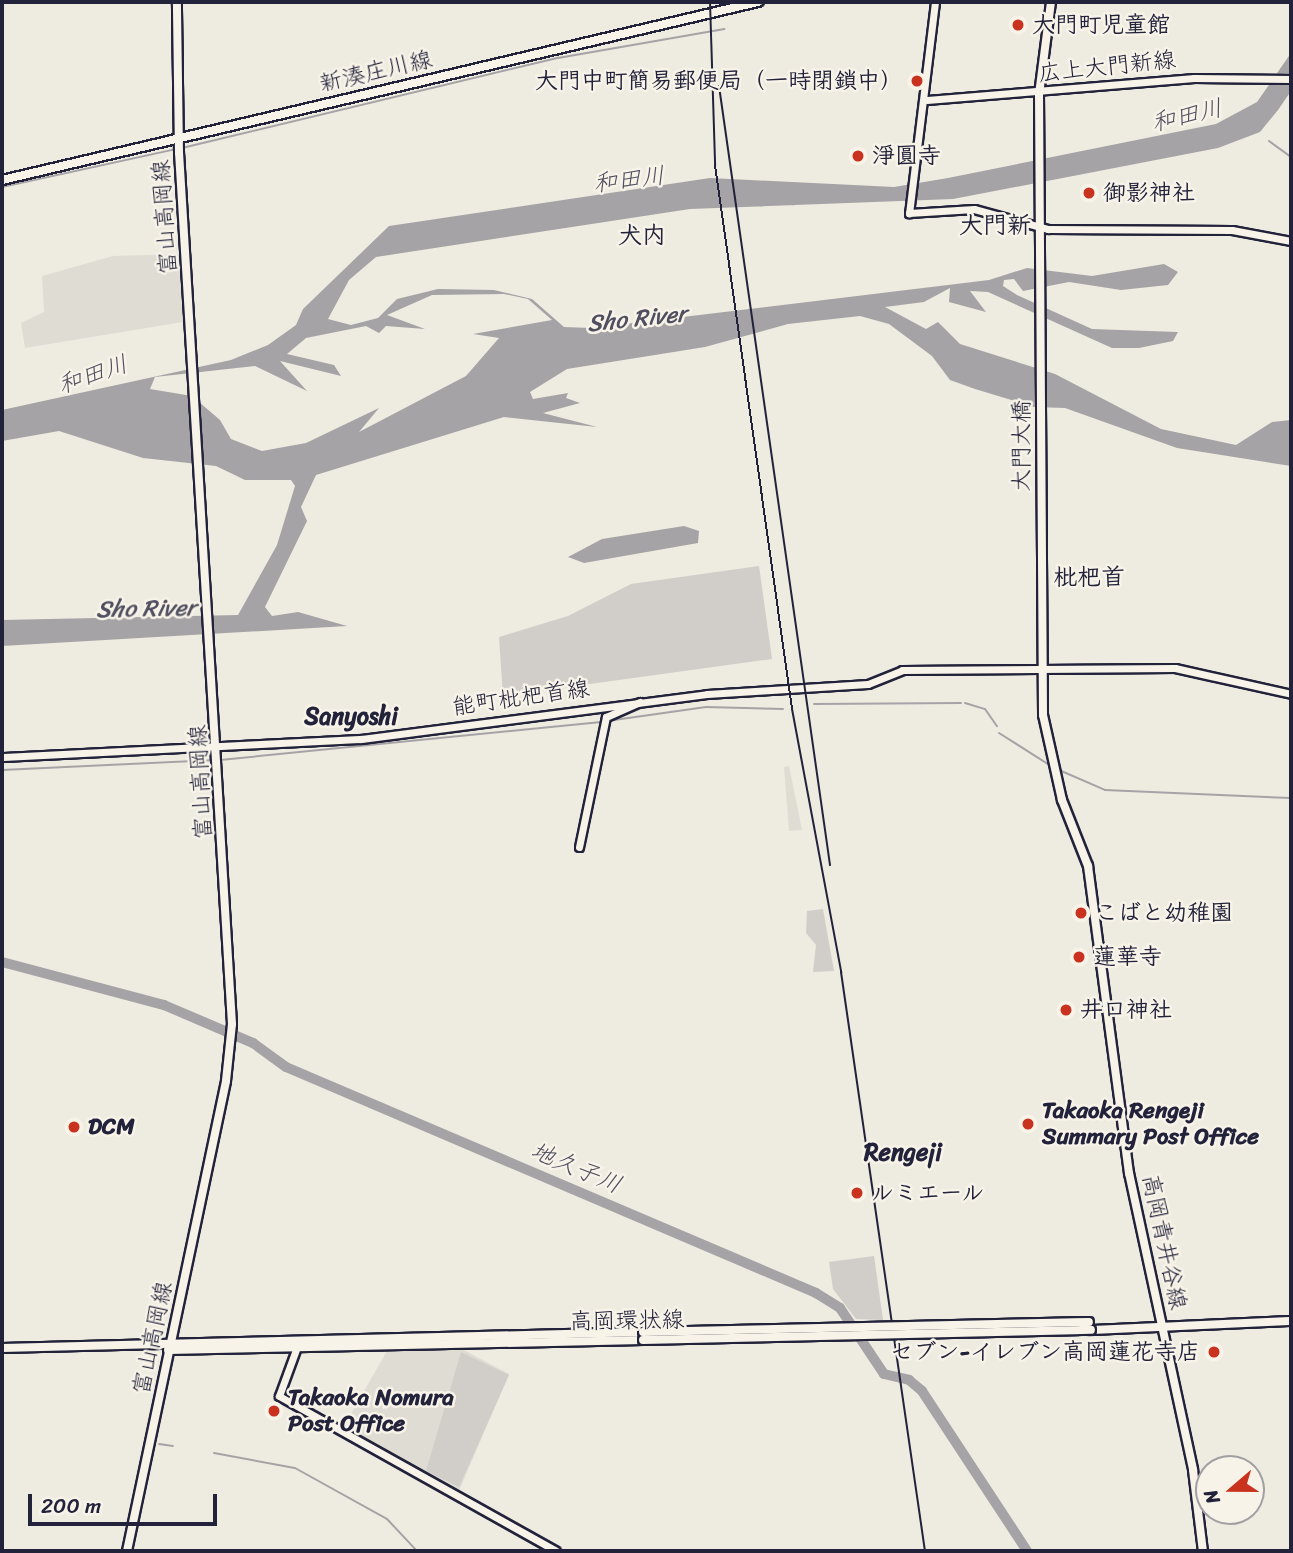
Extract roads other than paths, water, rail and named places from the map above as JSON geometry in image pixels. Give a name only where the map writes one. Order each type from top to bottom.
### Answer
[{"type":"main road","name":"富山高岡線","points":[[127,1551],[172,1347],[231,1045],[232,1024],[218,737],[181,139],[177,2]]},
{"type":"main road","name":"新湊庄川線","points":[[2,180],[758,2]]},
{"type":"main road","points":[[935,2],[927,100],[909,176],[908,209],[974,209],[1042,228],[1232,230],[1291,241]]},
{"type":"main road","points":[[1042,228],[1039,94],[1051,2]]},
{"type":"main road","name":"広上大門新線","points":[[927,100],[1039,94],[1150,81],[1291,79]]},
{"type":"main road","name":"大門大橋","points":[[1042,228],[1042,654]]},
{"type":"main road","name":"高岡青井谷線","points":[[1042,654],[1050,753],[1087,866],[1129,1173],[1162,1323],[1203,1551]]},
{"type":"main road","name":"能町枇杷首線","points":[[2,757],[218,756],[640,702],[868,684],[902,670],[1042,664],[1175,668],[1291,694]]},
{"type":"main road","points":[[579,847],[606,720],[640,702]]},
{"type":"main road","name":"高岡環状線","points":[[2,1348],[152,1345],[172,1347],[1291,1321]]},
{"type":"main road","points":[[298,1344],[279,1396],[556,1551]]},
{"type":"waterway","points":[[182,148],[558,58],[724,29]]},
{"type":"waterway","points":[[1269,141],[1291,157]]},
{"type":"waterway","points":[[2,187],[177,149]]},
{"type":"waterway","points":[[814,704],[961,703]]},
{"type":"waterway","points":[[965,703],[985,709],[997,726]]},
{"type":"waterway","points":[[607,721],[706,707],[783,709]]},
{"type":"waterway","points":[[220,760],[601,722]]},
{"type":"waterway","points":[[999,733],[1051,766]]},
{"type":"waterway","points":[[2,770],[211,760]]},
{"type":"waterway","points":[[1059,770],[1105,790],[1291,798]]},
{"type":"waterway","name":"地久子川","points":[[2,962],[164,1005],[253,1043],[286,1067],[816,1293],[840,1308],[884,1374],[909,1380],[922,1391],[1027,1551]]},
{"type":"waterway","points":[[159,1444],[173,1446]]},
{"type":"waterway","points":[[214,1453],[295,1468],[387,1519],[417,1551]]},
{"type":"railway","points":[[710,2],[715,165],[792,709],[841,972],[925,1551]]},
{"type":"railway","points":[[719,86],[830,865]]},
{"type":"place","name":"大門町児童館","points":[[1018,25]]},
{"type":"place","name":"大門中町簡易郵便局（一時閉鎖中）","points":[[917,81]]},
{"type":"place","name":"淨圓寺","points":[[858,156]]},
{"type":"place","name":"御影神社","points":[[1089,193]]},
{"type":"place","name":"こばと幼稚園","points":[[1081,913]]},
{"type":"place","name":"蓮華寺","points":[[1079,957]]},
{"type":"place","name":"井口神社","points":[[1066,1010]]},
{"type":"place","name":"Takaoka Rengeji Summary Post Office","points":[[1028,1124]]},
{"type":"place","name":"DCM","points":[[74,1127]]},
{"type":"place","name":"ルミエール","points":[[857,1193]]},
{"type":"place","name":"セブン-イレブン高岡蓮花寺店","points":[[1214,1352]]},
{"type":"place","name":"Takaoka Nomura Post Office","points":[[274,1411]]},
{"type":"district","name":"大門新","points":[[995,226]]},
{"type":"district","name":"犬内","points":[[642,236]]},
{"type":"district","name":"枇杷首","points":[[1089,578]]},
{"type":"district","name":"Sanyoshi","points":[[351,717]]},
{"type":"district","name":"Rengeji","points":[[903,1153]]},
{"type":"water label","name":"和田川","points":[[1187,116]]},
{"type":"water label","name":"和田川","points":[[629,180]]},
{"type":"water label","name":"Sho River","points":[[637,319]]},
{"type":"water label","name":"和田川","points":[[93,375]]},
{"type":"water label","name":"Sho River","points":[[146,609]]}]
